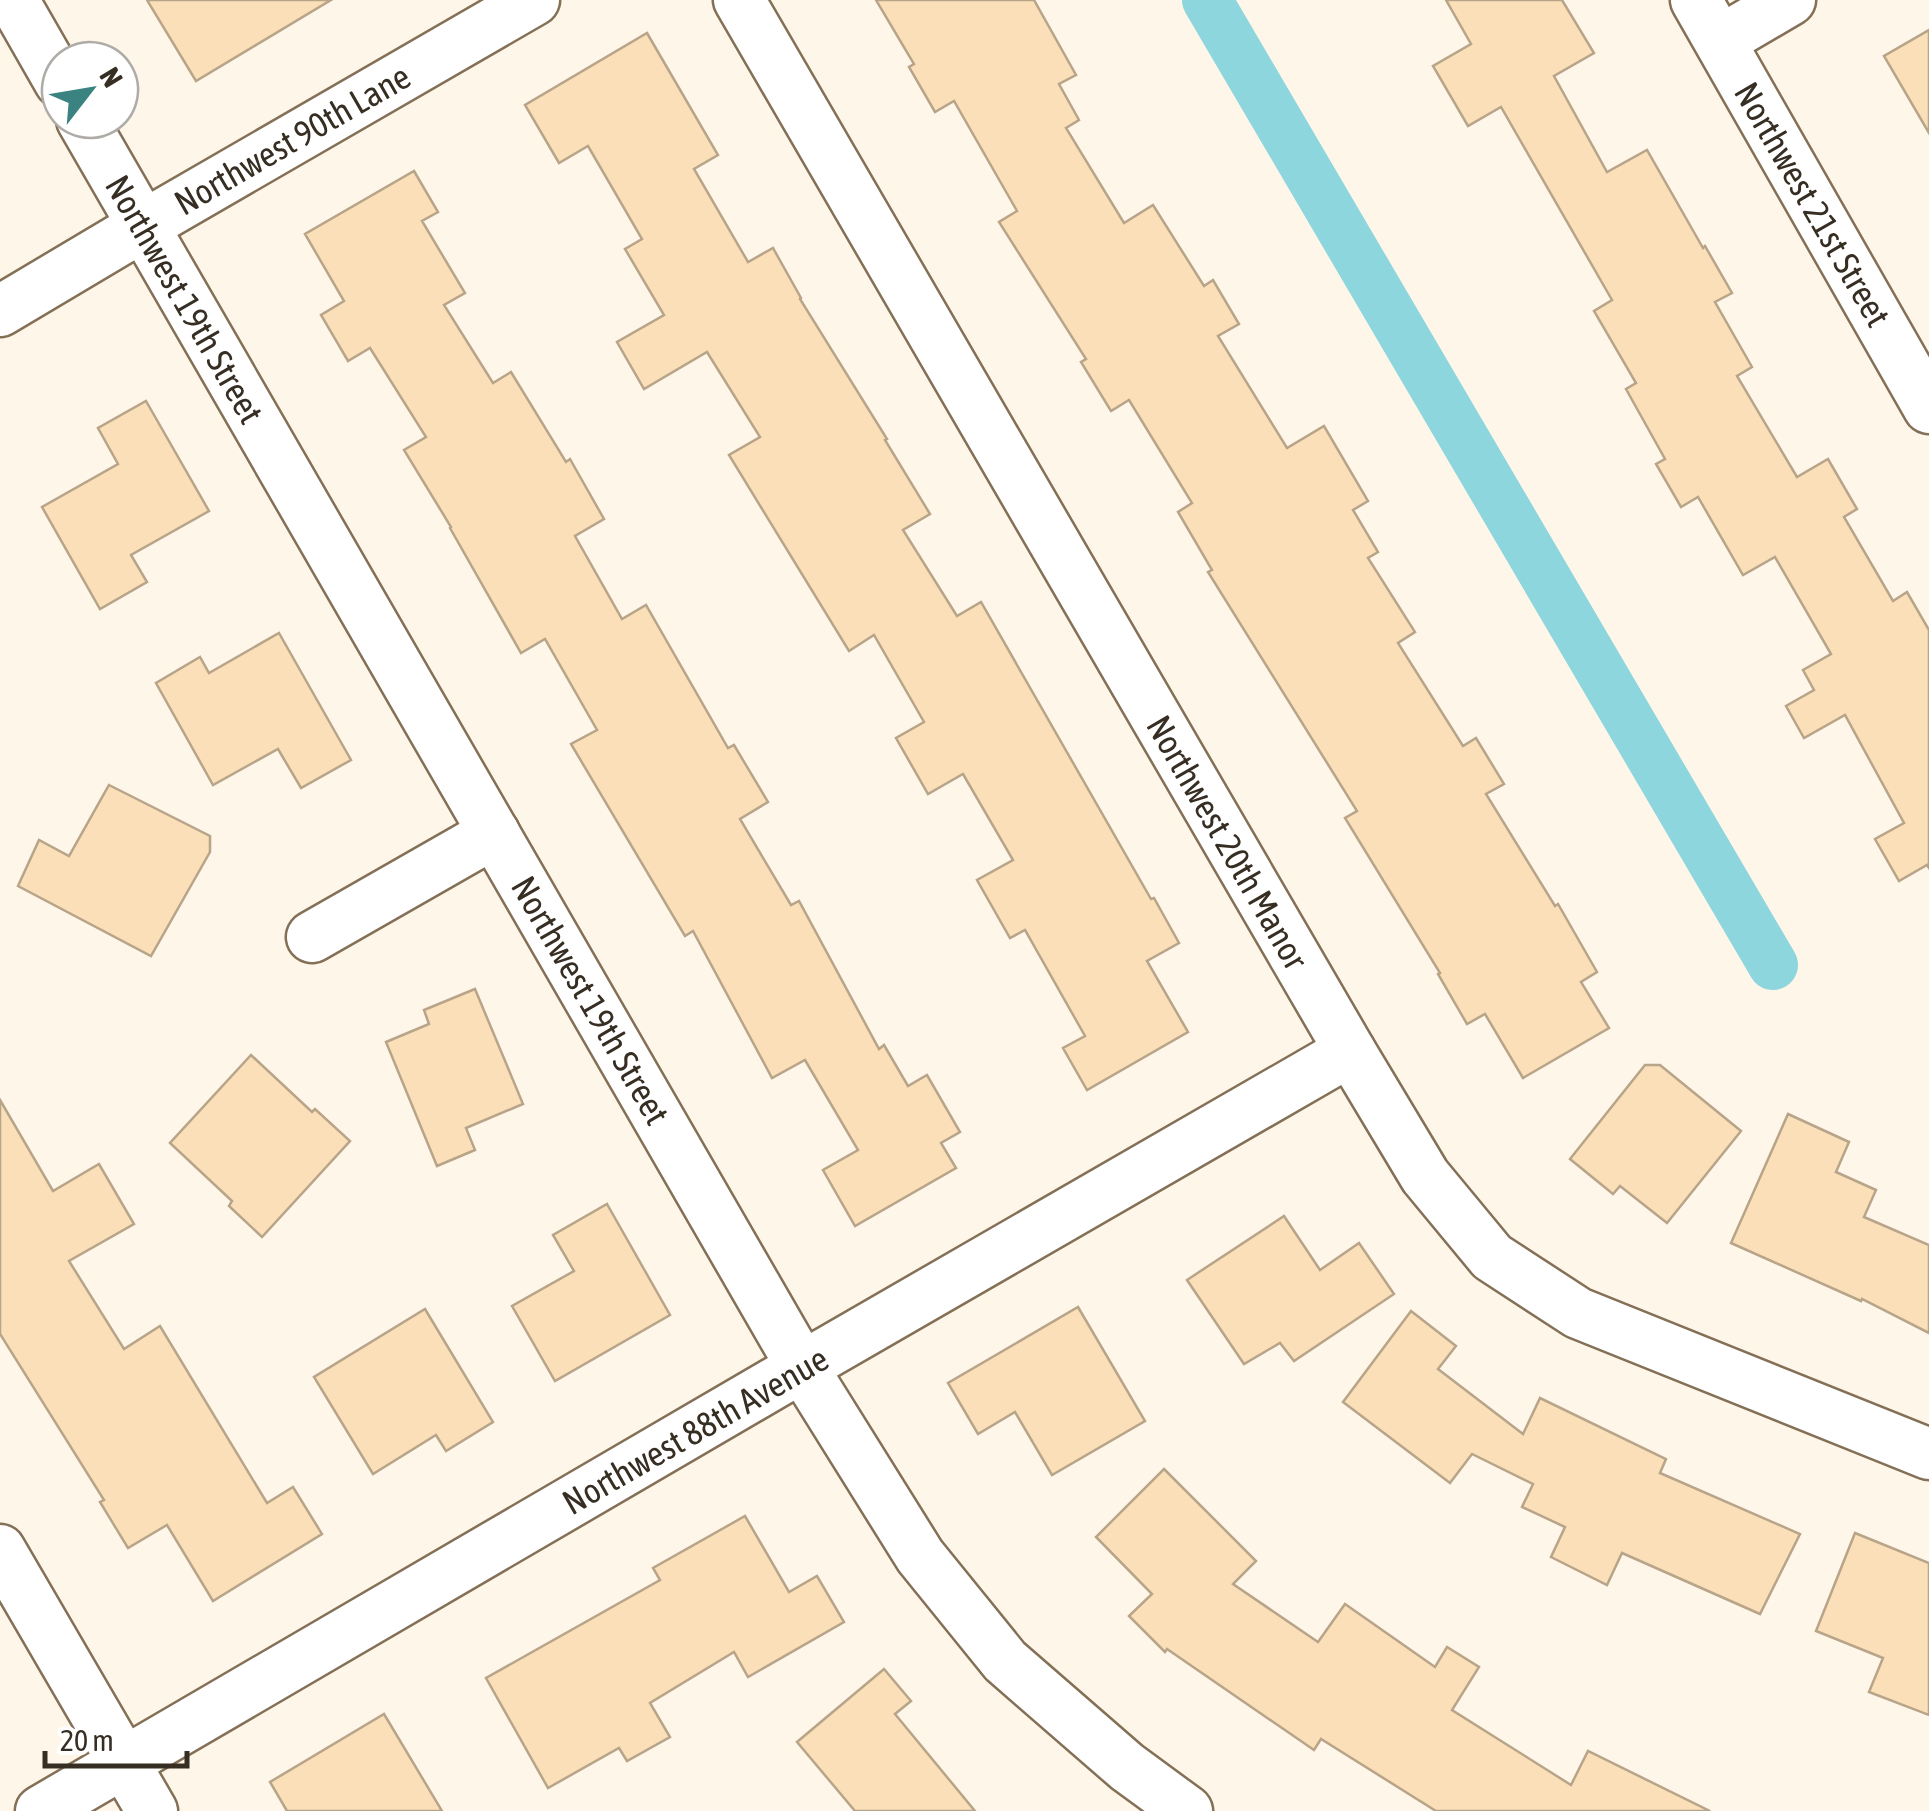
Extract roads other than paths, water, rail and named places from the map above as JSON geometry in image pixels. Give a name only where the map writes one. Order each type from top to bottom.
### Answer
[{"type":"street","points":[[13,0],[40,47]]},
{"type":"street","name":"Northwest 90th Lane","points":[[0,312],[534,0]]},
{"type":"street","name":"Northwest 20th Manor","points":[[739,0],[1425,1176],[1492,1257],[1578,1312],[1929,1454]]},
{"type":"street","points":[[1708,20],[1790,0]]},
{"type":"street","name":"Northwest 21st Street","points":[[1708,20],[1929,408]]},
{"type":"street","name":"Northwest 19th Street","points":[[93,140],[802,1368],[920,1556],[1005,1661],[1127,1767],[1187,1811]]},
{"type":"street","points":[[312,937],[494,833]]},
{"type":"street","name":"Northwest 88th Avenue","points":[[42,1811],[1350,1051]]},
{"type":"street","points":[[0,1550],[152,1811]]},
{"type":"waterway","points":[[1207,0],[1773,965]]}]
